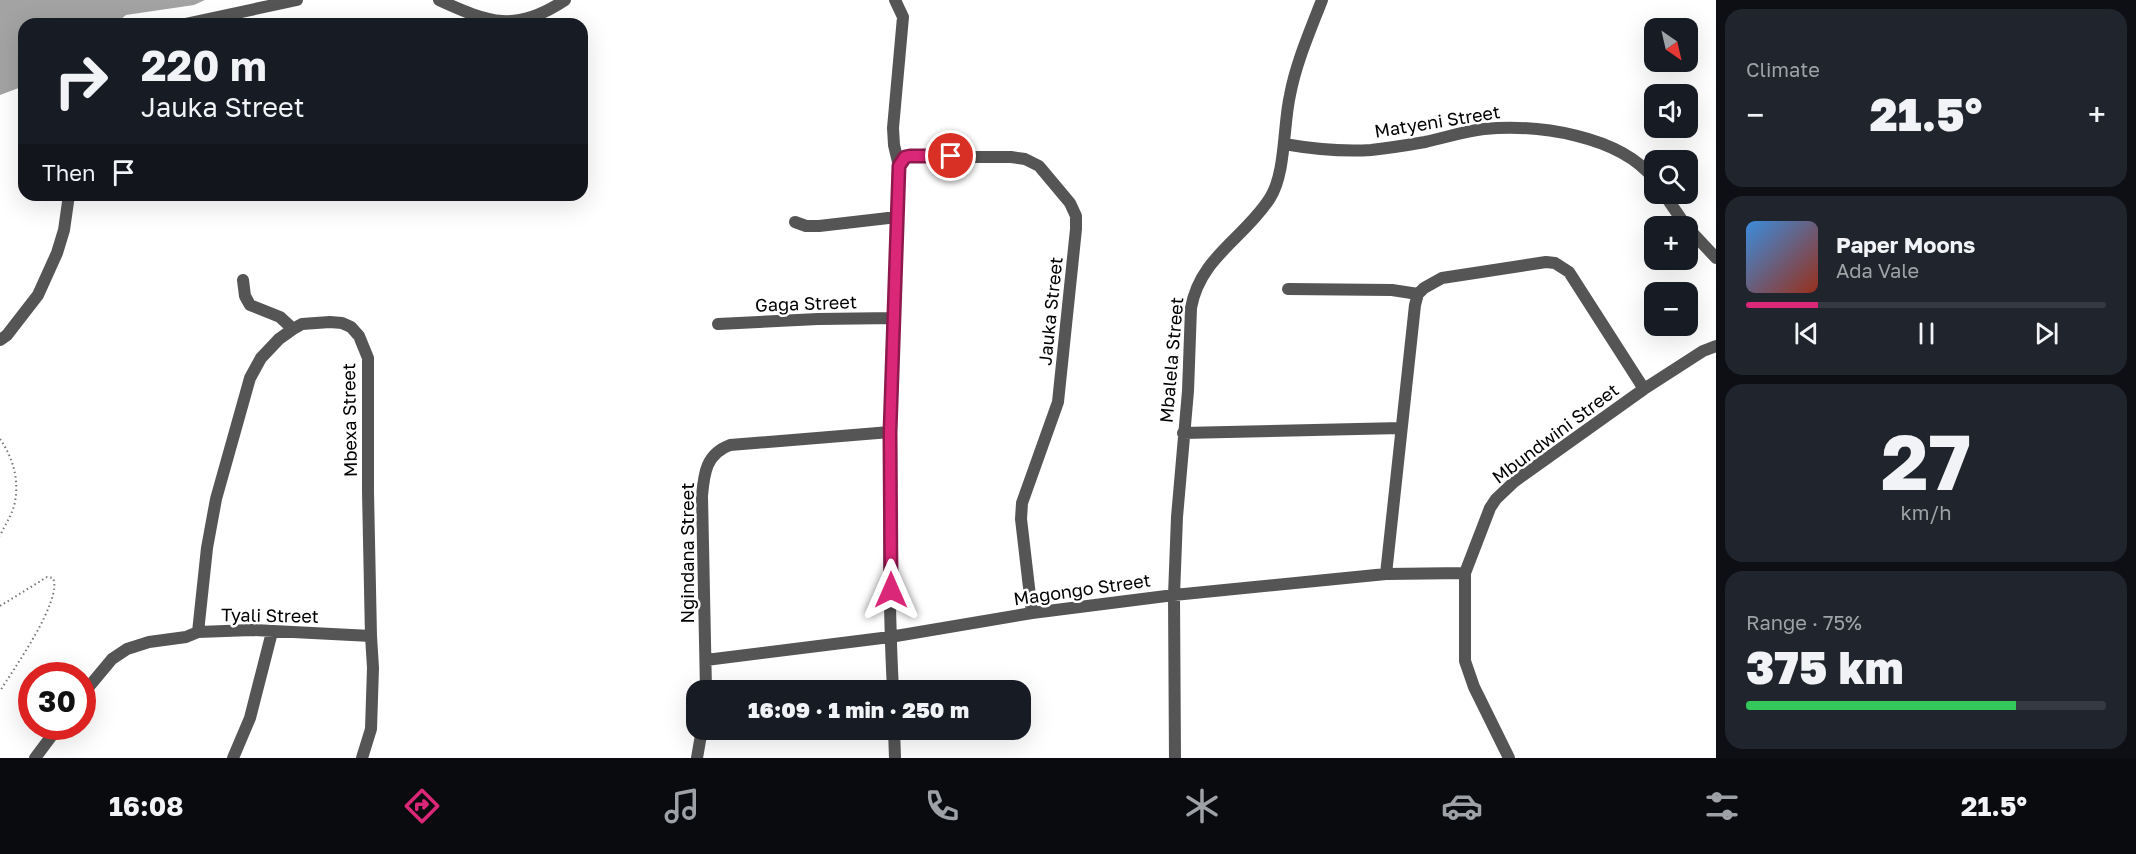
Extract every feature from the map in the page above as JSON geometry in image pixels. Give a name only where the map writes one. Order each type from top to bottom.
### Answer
[{"type":"street","points":[[213,18],[297,0]]},
{"type":"street","points":[[439,0],[484,18]]},
{"type":"street","points":[[524,18],[548,12],[565,0]]},
{"type":"street","points":[[892,680],[890,637],[890,432],[899,166],[893,128],[903,17],[895,0]]},
{"type":"street","name":"Mbalela Street","points":[[1175,758],[1174,595],[1177,508],[1193,294],[1209,266],[1271,197],[1284,144],[1290,93],[1322,0]]},
{"type":"street","name":"Matyeni Street","points":[[1284,144],[1320,150],[1370,150],[1424,142],[1482,129],[1514,128],[1570,135],[1602,144],[1638,162],[1644,168]]},
{"type":"street","name":"Jauka Street","points":[[899,166],[905,157],[910,156],[1025,159],[1039,166],[1046,173],[1065,195],[1076,216],[1058,402],[1022,504],[1021,519],[1032,613]]},
{"type":"street","points":[[0,340],[7,335],[38,295],[61,242],[68,201]]},
{"type":"street","points":[[795,222],[806,226],[819,226],[897,217]]},
{"type":"street","points":[[1698,239],[1716,258]]},
{"type":"street","points":[[1386,574],[1415,305],[1418,294],[1431,282],[1442,278],[1546,262],[1555,263],[1569,272],[1644,389]]},
{"type":"street","points":[[198,632],[207,548],[216,499],[250,378],[261,358],[293,328],[280,317],[250,305],[244,296],[243,280]]},
{"type":"street","points":[[1288,289],[1392,290],[1418,294]]},
{"type":"street","name":"Gaga Street","points":[[718,324],[895,318]]},
{"type":"street","name":"Mbexa Street","points":[[293,328],[302,324],[342,323],[351,327],[359,336],[368,358],[371,636],[374,655],[372,713],[362,758]]},
{"type":"street","name":"Mbundwini Street","points":[[1509,758],[1474,687],[1465,661],[1465,573],[1481,527],[1496,499],[1515,481],[1644,389],[1716,346]]},
{"type":"street","points":[[1183,433],[1401,428]]},
{"type":"street","name":"Ngindana Street","points":[[706,680],[702,496],[704,472],[712,457],[722,448],[730,445],[890,432]]},
{"type":"street","name":"Magongo Street","points":[[706,660],[890,637],[1032,613],[1174,595],[1386,574],[1465,573]]},
{"type":"street","name":"Tyali Street","points":[[96,678],[120,652],[136,645],[186,637],[198,632],[252,630],[371,636]]},
{"type":"street","points":[[233,758],[250,718],[272,632]]},
{"type":"street","points":[[34,758],[48,740]]},
{"type":"street","points":[[697,758],[700,740]]},
{"type":"street","points":[[895,740],[896,758]]},
{"type":"path","points":[[0,440],[11,458],[16,479],[14,507],[0,536]]},
{"type":"path","points":[[0,606],[47,577],[53,578],[55,582],[39,629],[0,691]]},
{"type":"shaded area","points":[[0,0],[205,0],[194,5],[126,15],[122,18],[18,18],[18,88],[0,95]]},
{"type":"route","points":[[891,590],[890,432],[899,166],[905,157],[910,156],[951,156]]}]
